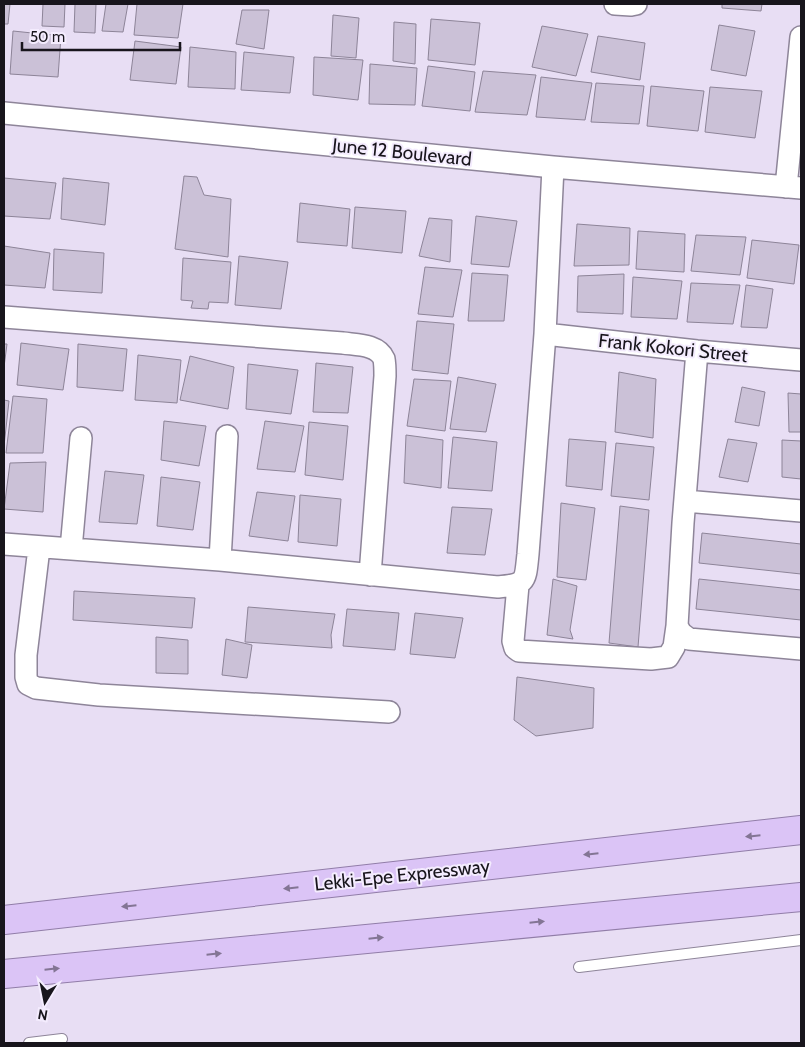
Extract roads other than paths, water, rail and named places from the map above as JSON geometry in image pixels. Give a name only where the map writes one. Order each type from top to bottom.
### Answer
[{"type":"highway","name":"Lekki-Epe Expressway","points":[[4,920],[801,830]]},
{"type":"highway","points":[[4,974],[801,897]]},
{"type":"street","points":[[615,4],[636,4]]},
{"type":"street","points":[[793,187],[801,37]]},
{"type":"street","name":"June 12 Boulevard","points":[[4,114],[553,167],[793,187]]},
{"type":"street","points":[[553,167],[544,334],[527,563],[526,572],[518,585],[512,641],[515,648],[519,651],[651,659],[668,657],[674,646],[677,626],[697,351]]},
{"type":"street","points":[[4,317],[343,343],[365,346],[379,352],[384,360],[385,376],[370,575]]},
{"type":"street","name":"Frank Kokori Street","points":[[544,334],[697,351],[801,360]]},
{"type":"street","points":[[220,560],[228,436]]},
{"type":"street","points":[[71,549],[81,438]]},
{"type":"street","points":[[685,501],[801,511]]},
{"type":"street","points":[[4,544],[220,560],[498,586],[518,585]]},
{"type":"street","points":[[39,548],[26,655],[26,677],[28,684],[36,688],[100,696],[389,712]]},
{"type":"street","points":[[677,626],[681,633],[689,639],[801,649]]},
{"type":"lane","points":[[579,967],[801,940]]},
{"type":"lane","points":[[29,1043],[62,1039]]}]
